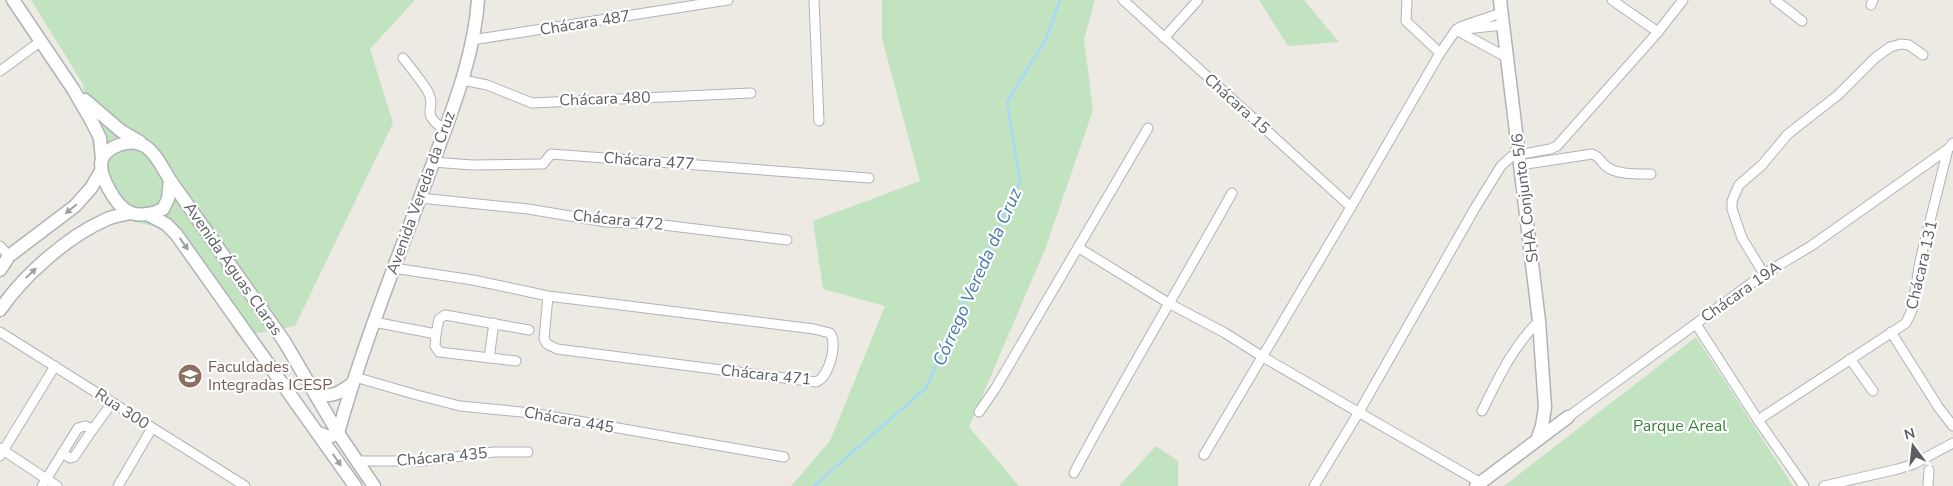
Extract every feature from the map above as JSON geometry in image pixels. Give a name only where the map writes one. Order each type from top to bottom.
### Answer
[{"type":"main road","points":[[13,0],[73,89],[100,138],[101,165],[107,186],[118,202],[131,213]]},
{"type":"main road","name":"Avenida Vereda da Cruz","points":[[338,433],[354,380],[393,268],[463,80],[478,0]]},
{"type":"main road","name":"SHA Conjunto 5/6","points":[[1501,13],[1539,321],[1545,398],[1544,416],[1537,440]]},
{"type":"main road","points":[[0,310],[26,278],[48,258],[86,230],[106,219],[131,213],[147,214],[159,211],[165,206],[168,199],[170,180],[153,152],[100,115],[73,89]]},
{"type":"main road","points":[[0,270],[4,251],[75,206],[90,188],[101,165],[113,147],[126,142],[142,144]]},
{"type":"main road","name":"Avenida Águas Claras","points":[[170,180],[284,341],[338,433],[374,486]]},
{"type":"main road","name":"Avenida Águas Claras","points":[[147,214],[166,224],[176,234],[355,486]]},
{"type":"main road","points":[[317,395],[329,396],[341,393],[354,380]]},
{"type":"main road","points":[[1545,398],[1554,410],[1568,416]]},
{"type":"main road","name":"Chácara 19A","points":[[1479,484],[1568,416]]},
{"type":"main road","points":[[318,433],[329,437],[338,433]]},
{"type":"street","name":"Chácara 487","points":[[472,40],[728,0]]},
{"type":"street","points":[[814,0],[819,121]]},
{"type":"street","name":"Chácara 15","points":[[1123,0],[1351,207]]},
{"type":"street","points":[[1164,38],[1198,0]]},
{"type":"street","points":[[1406,0],[1406,21],[1440,52]]},
{"type":"street","points":[[1612,0],[1658,32]]},
{"type":"street","points":[[1520,159],[1557,146],[1658,32],[1683,0]]},
{"type":"street","points":[[1775,0],[1802,21]]},
{"type":"street","points":[[1204,456],[1440,52],[1456,30],[1501,13]]},
{"type":"street","points":[[1456,30],[1508,58]]},
{"type":"street","points":[[0,71],[41,41]]},
{"type":"street","points":[[1764,274],[1742,238],[1732,209],[1732,201],[1739,185],[1762,165],[1788,134],[1838,95],[1875,58],[1890,47],[1901,44],[1909,45],[1923,55]]},
{"type":"street","points":[[403,58],[430,96],[430,117],[433,122],[445,130]]},
{"type":"street","name":"Chácara 480","points":[[463,80],[487,84],[532,103],[751,93]]},
{"type":"street","points":[[978,412],[995,389],[1148,128]]},
{"type":"street","name":"Chácara 19A","points":[[1568,416],[1764,274],[1811,246],[1951,146]]},
{"type":"street","name":"Chácara 131","points":[[1758,420],[1906,323],[1912,310],[1920,261],[1951,146]]},
{"type":"street","name":"Chácara 477","points":[[433,162],[472,165],[543,164],[551,154],[870,178]]},
{"type":"street","points":[[1314,486],[1359,412],[1491,180],[1508,159],[1592,154],[1609,168],[1628,174],[1651,174]]},
{"type":"street","points":[[1074,473],[1117,392],[1170,304],[1232,194]]},
{"type":"street","name":"Chácara 472","points":[[420,198],[528,209],[606,222],[655,224],[787,240]]},
{"type":"street","points":[[1078,248],[1170,304],[1225,332],[1479,484]]},
{"type":"street","name":"Chácara 471","points":[[393,268],[473,280],[548,296],[814,329],[830,332],[834,339],[834,346],[827,370],[822,379],[816,382],[557,349],[547,344],[543,334],[548,296]]},
{"type":"street","points":[[516,361],[439,352],[435,346],[439,319],[445,315],[530,330]]},
{"type":"street","points":[[1482,411],[1525,334],[1539,321]]},
{"type":"street","points":[[374,322],[436,334]]},
{"type":"street","points":[[489,358],[494,323]]},
{"type":"street","points":[[1696,324],[1758,420],[1804,486]]},
{"type":"street","name":"Rua 300","points":[[0,332],[245,486]]},
{"type":"street","points":[[1891,332],[1939,408],[1953,426]]},
{"type":"street","points":[[1850,359],[1873,391]]},
{"type":"street","points":[[55,366],[1,452],[44,483],[57,486]]},
{"type":"street","name":"Chácara 445","points":[[354,380],[460,406],[524,412],[784,457]]},
{"type":"street","points":[[62,453],[70,458],[74,457],[112,403]]},
{"type":"street","points":[[44,483],[80,426],[93,429]]},
{"type":"street","points":[[118,486],[152,428]]},
{"type":"street","points":[[1824,486],[1914,464],[1953,443]]},
{"type":"street","name":"Chácara 435","points":[[356,461],[422,462],[494,452],[528,452]]},
{"type":"street","points":[[1928,486],[1929,470]]},
{"type":"green space","points":[[31,0],[415,0],[370,49],[393,123],[295,326],[239,337],[172,230],[131,221],[98,179],[83,84]]},
{"type":"green space","points":[[882,0],[1095,0],[1084,39],[1093,110],[1046,247],[969,427],[1019,486],[791,486],[830,441],[885,306],[823,289],[813,221],[920,181],[882,38]]},
{"type":"green space","points":[[1259,0],[1304,0],[1339,42],[1288,46]]},
{"type":"green space","name":"Parque Areal","points":[[1696,337],[1793,486],[1504,486]]},
{"type":"green space","points":[[1156,446],[1178,461],[1178,486],[1119,486]]},
{"type":"waterway","name":"Córrego Vereda da Cruz","points":[[814,486],[926,388],[1020,181],[1007,102],[1046,39],[1060,0]]},
{"type":"place","name":"Faculdades Integradas ICESP","points":[[190,376]]}]
